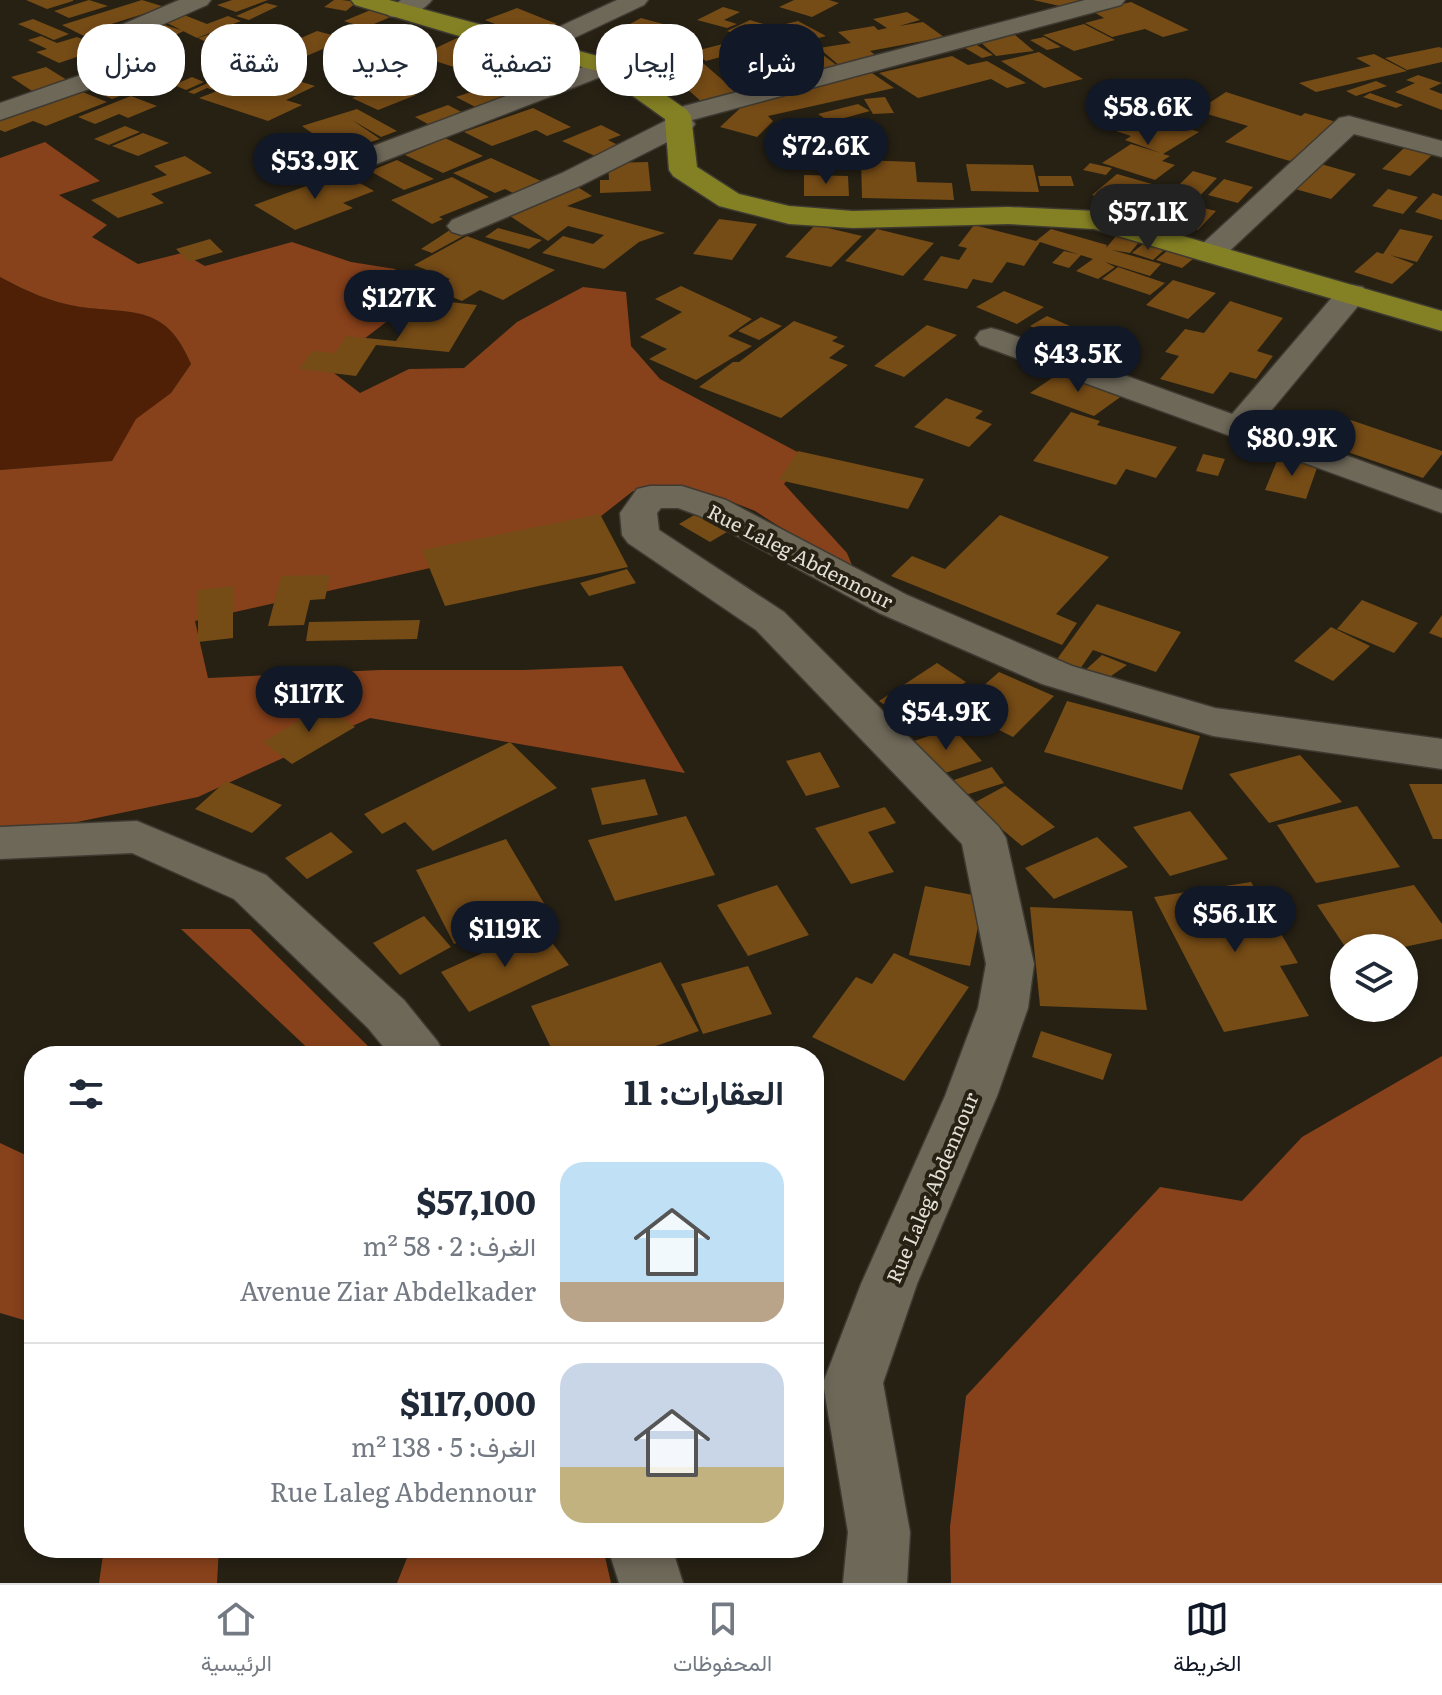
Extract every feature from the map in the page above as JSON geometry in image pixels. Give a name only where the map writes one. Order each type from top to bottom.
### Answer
[{"type":"main road","points":[[363,0],[409,5],[464,24]]},
{"type":"main road","points":[[647,96],[679,120],[683,170],[727,199],[780,212],[866,221],[1011,216],[1096,220],[1442,321]]},
{"type":"street","points":[[0,112],[155,58],[119,41],[116,36],[199,0]]},
{"type":"street","points":[[580,26],[636,0]]},
{"type":"street","points":[[462,226],[572,179],[679,120],[1113,0]]},
{"type":"street","points":[[338,169],[596,70]]},
{"type":"street","points":[[1211,252],[1349,124],[1442,149]]},
{"type":"street","points":[[1238,429],[1352,294]]},
{"type":"street","points":[[991,338],[1442,502]]},
{"type":"street","name":"Rue Laleg Abdennour","points":[[875,1583],[879,1532],[853,1383],[889,1284],[971,1096],[1003,1008],[1010,964],[983,838],[770,621],[641,535],[638,513],[650,497],[682,497],[713,508],[893,604],[1071,680],[1213,722],[1442,754]]},
{"type":"street","points":[[0,843],[137,837],[250,887],[386,1014],[412,1046]]},
{"type":"street","points":[[643,1558],[651,1583]]},
{"type":"shaded area","points":[[45,142],[100,181],[59,195],[107,225],[92,237],[138,264],[182,253],[205,266],[292,242],[351,262],[395,269],[415,300],[330,370],[360,393],[409,369],[464,368],[517,322],[583,287],[626,292],[631,346],[660,379],[805,456],[784,484],[847,553],[856,575],[755,511],[720,497],[633,491],[577,535],[195,621],[208,678],[380,670],[622,666],[685,773],[370,718],[198,797],[53,827],[0,833],[0,470],[112,461],[136,419],[171,393],[191,364],[171,331],[159,321],[132,312],[58,302],[0,277],[0,158]]},
{"type":"shaded area","points":[[0,277],[58,302],[146,316],[159,321],[181,345],[191,364],[171,393],[136,420],[112,461],[0,470]]},
{"type":"shaded area","points":[[181,929],[250,929],[368,1046],[305,1046]]},
{"type":"shaded area","points":[[1442,1056],[1442,1583],[951,1583],[950,1527],[966,1396],[1160,1187],[1242,1201],[1302,1137]]},
{"type":"shaded area","points":[[0,1143],[24,1154],[24,1320],[0,1313]]},
{"type":"shaded area","points":[[103,1558],[218,1558],[217,1583],[99,1583]]},
{"type":"shaded area","points":[[407,1558],[605,1558],[611,1583],[397,1583]]},
{"type":"building","points":[[26,0],[73,0],[73,1],[47,9]]},
{"type":"building","points":[[89,0],[108,6],[69,18],[54,11]]},
{"type":"building","points":[[142,0],[165,7],[111,24],[77,24],[77,32],[62,25]]},
{"type":"building","points":[[232,0],[268,0],[236,12],[217,5]]},
{"type":"building","points":[[334,0],[357,2],[346,11],[324,7]]},
{"type":"building","points":[[794,0],[839,3],[812,17],[779,7]]},
{"type":"building","points":[[1033,0],[1084,0],[1073,9]]},
{"type":"building","points":[[1131,2],[1189,30],[1163,37],[1145,29],[1112,37],[1085,23],[1104,18],[1092,11]]},
{"type":"building","points":[[266,3],[278,6],[249,20],[236,16]]},
{"type":"building","points":[[723,7],[740,12],[724,20],[737,24],[719,26],[697,20]]},
{"type":"building","points":[[517,8],[557,24],[495,24],[485,20]]},
{"type":"building","points":[[373,9],[393,16],[374,24],[344,21]]},
{"type":"building","points":[[907,12],[920,20],[899,26],[923,22],[944,37],[870,51],[882,60],[841,67],[824,52],[824,47],[851,43],[838,32],[874,26],[878,30],[887,28],[873,19]]},
{"type":"building","points":[[184,15],[207,24],[201,24],[201,36],[197,38],[185,32],[185,24],[165,22]]},
{"type":"building","points":[[228,16],[241,21],[233,24],[207,24]]},
{"type":"building","points":[[641,18],[663,24],[630,24]]},
{"type":"building","points":[[33,19],[69,34],[54,40],[18,24]]},
{"type":"building","points":[[750,20],[763,24],[742,24]]},
{"type":"building","points":[[1084,24],[1115,40],[1074,51],[1043,35]]},
{"type":"building","points":[[317,31],[323,33],[323,49],[307,56],[307,35]]},
{"type":"building","points":[[1015,35],[1034,51],[996,56],[978,40]]},
{"type":"building","points":[[41,36],[57,43],[77,37],[77,57],[59,63],[36,52],[47,49],[28,40]]},
{"type":"building","points":[[1044,37],[1061,47],[1047,50],[1030,40]]},
{"type":"building","points":[[453,40],[453,67],[437,62],[437,47]]},
{"type":"building","points":[[972,42],[993,55],[982,58],[960,45]]},
{"type":"building","points":[[719,45],[719,57],[706,61],[703,59],[703,49]]},
{"type":"building","points":[[1442,48],[1442,62],[1407,70],[1385,58]]},
{"type":"building","points":[[1039,52],[1083,79],[1044,88],[1001,61]]},
{"type":"building","points":[[1374,54],[1407,71],[1316,92],[1299,83],[1371,66],[1356,58]]},
{"type":"building","points":[[824,56],[839,67],[824,71]]},
{"type":"building","points":[[952,56],[968,65],[987,61],[1026,83],[1007,88],[991,79],[918,98],[879,73]]},
{"type":"building","points":[[703,63],[719,77],[719,96],[741,96],[703,103],[695,96],[703,96]]},
{"type":"building","points":[[46,67],[67,80],[32,91],[11,77]]},
{"type":"building","points":[[872,73],[894,88],[768,116],[773,121],[757,137],[720,127],[750,99],[764,96],[824,96],[824,83]]},
{"type":"building","points":[[1418,75],[1442,83],[1429,89],[1442,94],[1442,110],[1395,92],[1415,83],[1406,80]]},
{"type":"building","points":[[192,77],[201,83],[186,90],[185,80]]},
{"type":"building","points":[[1376,81],[1387,86],[1356,96],[1346,91]]},
{"type":"building","points":[[201,86],[201,91],[194,94],[188,92]]},
{"type":"building","points":[[77,90],[77,96],[92,96],[107,102],[46,126],[33,121],[5,132],[0,130],[0,120]]},
{"type":"building","points":[[1226,92],[1301,116],[1305,113],[1340,123],[1290,161],[1225,142],[1248,126],[1197,111]]},
{"type":"building","points":[[1370,93],[1403,105],[1396,108],[1363,97]]},
{"type":"building","points":[[131,96],[157,106],[128,118],[119,114],[95,124],[78,117]]},
{"type":"building","points":[[294,96],[286,100],[302,105],[268,121],[199,98]]},
{"type":"building","points":[[357,96],[413,96],[378,110],[352,98]]},
{"type":"building","points":[[459,96],[528,96],[485,112],[456,97]]},
{"type":"building","points":[[885,97],[894,113],[873,114],[864,99]]},
{"type":"building","points":[[858,104],[870,111],[830,122],[818,114]]},
{"type":"building","points":[[448,105],[471,117],[437,129],[415,117]]},
{"type":"building","points":[[533,108],[571,127],[547,136],[536,130],[492,146],[464,132]]},
{"type":"building","points":[[357,109],[397,131],[381,137],[352,120],[380,139],[339,152],[302,126]]},
{"type":"building","points":[[1137,116],[1169,127],[1174,124],[1199,132],[1163,154],[1170,156],[1162,161],[1175,165],[1155,180],[1102,163],[1131,144],[1161,153],[1125,140],[1131,136],[1113,130]]},
{"type":"building","points":[[601,125],[621,135],[608,140],[622,147],[597,157],[562,141]]},
{"type":"building","points":[[125,126],[140,132],[109,145],[94,139]]},
{"type":"building","points":[[143,133],[169,143],[138,156],[112,146]]},
{"type":"building","points":[[445,138],[483,156],[443,173],[405,155]]},
{"type":"building","points":[[1404,148],[1432,155],[1410,176],[1382,169]]},
{"type":"building","points":[[185,156],[212,173],[151,194],[164,203],[118,218],[91,200],[167,175],[154,166]]},
{"type":"building","points":[[491,158],[541,181],[513,193],[505,189],[495,193],[453,173]]},
{"type":"building","points":[[397,160],[434,179],[404,190],[370,171]]},
{"type":"building","points":[[861,160],[915,162],[917,182],[952,183],[954,200],[862,198]]},
{"type":"building","points":[[648,162],[651,191],[600,193],[600,180],[609,180],[608,163]]},
{"type":"building","points":[[1090,163],[1112,168],[1106,175],[1083,170]]},
{"type":"building","points":[[966,164],[1033,165],[1039,192],[971,191]]},
{"type":"building","points":[[1321,164],[1356,174],[1331,199],[1295,189]]},
{"type":"building","points":[[1193,171],[1217,178],[1191,205],[1216,211],[1198,230],[1147,217]]},
{"type":"building","points":[[342,173],[374,191],[343,203],[353,208],[295,230],[254,205]]},
{"type":"building","points":[[1117,174],[1152,184],[1127,205],[1092,195]]},
{"type":"building","points":[[804,175],[848,176],[849,196],[804,196]]},
{"type":"building","points":[[1038,176],[1071,176],[1074,186],[1040,186]]},
{"type":"building","points":[[452,177],[489,197],[439,217],[443,219],[432,224],[391,200]]},
{"type":"building","points":[[1224,179],[1253,187],[1238,203],[1208,195]]},
{"type":"building","points":[[576,186],[592,196],[567,206],[665,233],[639,242],[604,269],[542,253],[563,236],[593,244],[604,235],[568,226],[548,241],[504,212]]},
{"type":"building","points":[[1155,186],[1171,191],[1150,208],[1134,204]]},
{"type":"building","points":[[1388,189],[1418,197],[1403,214],[1372,206]]},
{"type":"building","points":[[1433,193],[1442,196],[1442,220],[1415,212]]},
{"type":"building","points":[[719,219],[757,224],[732,260],[693,254]]},
{"type":"building","points":[[815,225],[862,236],[831,267],[785,257]]},
{"type":"building","points":[[974,225],[1036,241],[1051,229],[1107,245],[1106,248],[1117,235],[1140,241],[1130,253],[1112,250],[1161,264],[1150,276],[1105,262],[1115,267],[1098,279],[1076,271],[1093,259],[1040,242],[1024,266],[1007,262],[992,283],[973,279],[967,289],[923,280],[941,256],[959,260],[967,248],[958,246]]},
{"type":"building","points":[[498,228],[542,240],[529,249],[485,237]]},
{"type":"building","points":[[877,229],[934,243],[903,276],[845,261]]},
{"type":"building","points":[[1400,229],[1433,236],[1417,262],[1390,255],[1414,264],[1392,284],[1354,272],[1377,252],[1383,254]]},
{"type":"building","points":[[450,230],[465,235],[432,253],[421,249]]},
{"type":"building","points":[[467,236],[555,270],[503,300],[480,290],[462,301],[433,289],[450,279],[414,265]]},
{"type":"building","points":[[210,239],[223,252],[189,262],[176,249]]},
{"type":"building","points":[[1143,244],[1164,250],[1153,260],[1132,253]]},
{"type":"building","points":[[1064,251],[1081,255],[1069,268],[1052,263]]},
{"type":"building","points":[[1167,251],[1193,259],[1182,268],[1156,260]]},
{"type":"building","points":[[1118,267],[1165,283],[1150,295],[1102,279]]},
{"type":"building","points":[[1173,280],[1216,293],[1188,319],[1146,305]]},
{"type":"building","points":[[681,286],[752,319],[728,336],[752,346],[696,380],[649,359],[667,349],[640,337],[682,312],[655,299]]},
{"type":"building","points":[[1004,291],[1044,307],[1017,324],[976,307]]},
{"type":"building","points":[[423,299],[477,305],[449,352],[376,345],[356,376],[299,369],[312,351],[335,353],[346,336],[396,341]]},
{"type":"building","points":[[1230,301],[1283,318],[1257,351],[1273,356],[1256,379],[1230,372],[1213,394],[1160,379],[1179,356],[1165,352],[1185,329],[1204,333]]},
{"type":"building","points":[[1047,316],[1070,326],[1053,336],[1030,326]]},
{"type":"building","points":[[761,317],[782,326],[759,340],[738,331]]},
{"type":"building","points":[[794,321],[838,337],[832,341],[845,346],[829,358],[848,365],[781,418],[699,387],[733,362],[739,362]]},
{"type":"building","points":[[927,325],[957,335],[904,377],[874,366]]},
{"type":"building","points":[[1061,372],[1126,393],[1094,416],[1030,393]]},
{"type":"building","points":[[946,398],[983,411],[975,418],[992,424],[969,447],[914,427]]},
{"type":"building","points":[[1071,412],[1100,421],[1097,425],[1177,447],[1156,478],[1126,469],[1116,485],[1033,461]]},
{"type":"building","points":[[1330,413],[1442,451],[1442,454],[1423,478],[1307,438]]},
{"type":"building","points":[[798,451],[924,479],[908,509],[779,480]]},
{"type":"building","points":[[1203,454],[1225,459],[1218,476],[1196,471]]},
{"type":"building","points":[[1279,456],[1318,465],[1306,499],[1265,490]]},
{"type":"building","points":[[701,511],[732,529],[710,542],[679,524]]},
{"type":"building","points":[[600,514],[628,567],[445,606],[422,550]]},
{"type":"building","points":[[1000,515],[1109,557],[1056,614],[1077,623],[1062,645],[891,576],[912,556],[945,569]]},
{"type":"building","points":[[627,569],[636,583],[589,596],[580,583]]},
{"type":"building","points":[[330,575],[325,599],[310,600],[304,625],[268,626],[281,576]]},
{"type":"building","points":[[233,586],[233,638],[198,642],[198,590]]},
{"type":"building","points":[[1362,600],[1418,623],[1394,653],[1337,629]]},
{"type":"building","points":[[1097,604],[1181,632],[1156,672],[1093,650],[1076,675],[1052,666]]},
{"type":"building","points":[[1442,615],[1442,638],[1429,633]]},
{"type":"building","points":[[420,620],[417,639],[306,641],[309,622]]},
{"type":"building","points":[[1331,627],[1370,646],[1333,681],[1294,661]]},
{"type":"building","points":[[1102,655],[1127,665],[1098,685],[1080,675]]},
{"type":"building","points":[[937,663],[966,682],[907,720],[879,701]]},
{"type":"building","points":[[999,672],[1054,696],[1013,737],[957,709]]},
{"type":"building","points":[[1067,701],[1200,736],[1182,790],[1044,752]]},
{"type":"building","points":[[325,705],[355,727],[292,764],[263,742]]},
{"type":"building","points":[[953,728],[982,761],[939,775],[911,742]]},
{"type":"building","points":[[510,742],[557,788],[433,851],[405,822],[382,834],[364,814]]},
{"type":"building","points":[[820,752],[840,787],[806,796],[786,761]]},
{"type":"building","points":[[1300,755],[1342,802],[1269,823],[1229,774]]},
{"type":"building","points":[[992,767],[1004,783],[959,797],[948,782]]},
{"type":"building","points":[[645,779],[658,815],[602,825],[591,788]]},
{"type":"building","points":[[226,781],[282,805],[252,833],[195,809]]},
{"type":"building","points":[[1409,784],[1442,784],[1442,839],[1433,839]]},
{"type":"building","points":[[1005,786],[1055,827],[1022,846],[972,804]]},
{"type":"building","points":[[1357,806],[1400,867],[1316,883],[1277,825]]},
{"type":"building","points":[[885,807],[896,823],[868,832],[894,872],[851,884],[815,828]]},
{"type":"building","points":[[1190,811],[1228,859],[1170,876],[1133,827]]},
{"type":"building","points":[[686,816],[715,875],[615,901],[588,840]]},
{"type":"building","points":[[331,832],[353,852],[307,879],[285,858]]},
{"type":"building","points":[[1097,837],[1128,867],[1054,899],[1025,868]]},
{"type":"building","points":[[506,839],[548,910],[454,944],[416,870]]},
{"type":"building","points":[[1251,882],[1298,963],[1280,966],[1309,1016],[1224,1032],[1154,897]]},
{"type":"building","points":[[777,885],[809,935],[748,956],[717,905]]},
{"type":"building","points":[[1414,885],[1442,924],[1442,939],[1418,944],[1418,934],[1337,934],[1317,905]]},
{"type":"building","points":[[925,886],[984,897],[970,966],[909,955]]},
{"type":"building","points":[[1030,907],[1132,911],[1147,1010],[1040,1006]]},
{"type":"building","points":[[424,916],[451,947],[400,975],[373,943]]},
{"type":"building","points":[[540,927],[569,965],[469,1012],[441,972]]},
{"type":"building","points":[[894,953],[969,987],[904,1081],[812,1037],[856,977],[872,984]]},
{"type":"building","points":[[661,962],[699,1031],[656,1046],[550,1046],[531,1006]]},
{"type":"building","points":[[748,966],[772,1014],[703,1034],[681,984]]},
{"type":"building","points":[[1041,1031],[1112,1054],[1103,1080],[1032,1057]]}]
